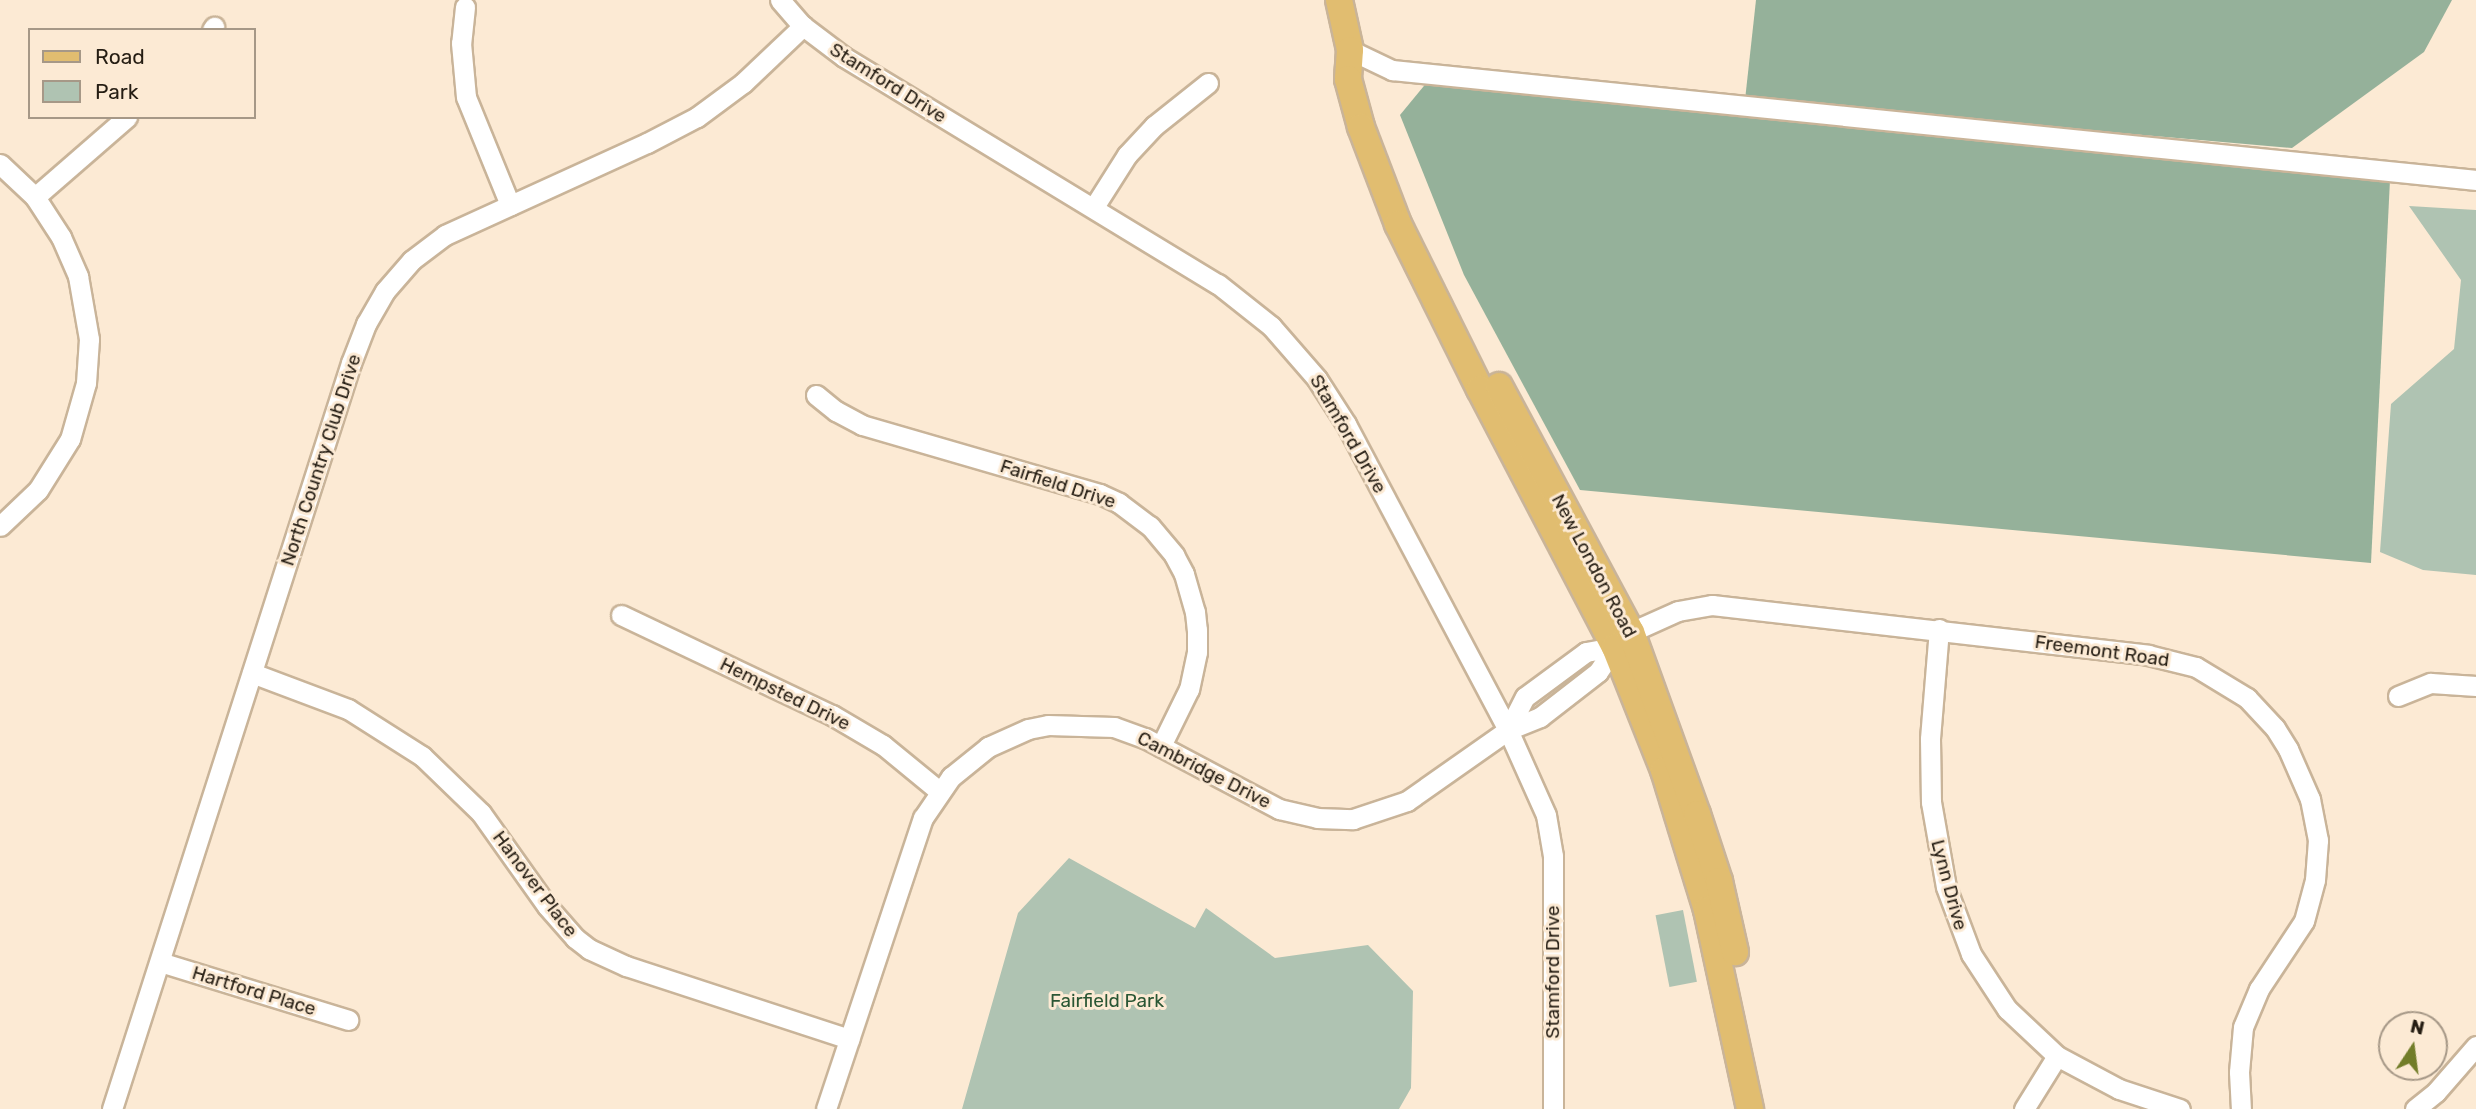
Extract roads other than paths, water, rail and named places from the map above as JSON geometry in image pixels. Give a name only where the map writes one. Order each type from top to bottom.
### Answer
[{"type":"main road","name":"New London Road","points":[[1339,0],[1350,50],[1348,79],[1361,127],[1398,225],[1480,389],[1623,640],[1678,757],[1719,881],[1748,1013],[1764,1109]]},
{"type":"main road","name":"New London Road","points":[[1623,640],[1707,910],[1735,1027],[1750,1109]]},
{"type":"street","name":"Stamford Drive","points":[[780,0],[803,26],[891,86],[1094,207],[1244,303],[1271,326],[1317,379],[1346,424],[1508,730],[1538,794],[1551,835],[1553,1109]]},
{"type":"street","points":[[466,7],[461,43],[466,97],[510,205]]},
{"type":"street","name":"North Country Club Drive","points":[[113,1109],[355,352],[374,309],[398,275],[428,247],[467,223],[656,139],[696,117],[743,83],[803,26]]},
{"type":"street","points":[[1350,50],[1392,70],[2476,180]]},
{"type":"street","points":[[1094,207],[1127,155],[1154,126],[1208,83]]},
{"type":"street","points":[[35,197],[125,119]]},
{"type":"street","points":[[0,164],[35,197],[49,216],[78,276],[87,319],[88,373],[83,402],[61,456],[37,490],[0,526]]},
{"type":"street","name":"Fairfield Drive","points":[[816,395],[835,411],[862,425],[1100,494],[1119,503],[1150,526],[1174,555],[1184,574],[1195,611],[1197,630],[1189,689],[1161,746]]},
{"type":"street","name":"Freemont Road","points":[[1623,640],[1678,611],[1712,605],[2148,655],[2196,667],[2247,698],[2275,728],[2288,748],[2310,799],[2318,840],[2318,861],[2304,920],[2259,989],[2244,1027],[2239,1072],[2241,1109]]},
{"type":"street","name":"Hempsted Drive","points":[[621,615],[832,715],[883,746],[939,791]]},
{"type":"street","name":"Lynn Drive","points":[[1939,629],[1930,729],[1934,828],[1952,911],[1970,954],[1992,990],[2022,1025],[2057,1056],[2119,1089],[2180,1109]]},
{"type":"street","name":"Cambridge Drive","points":[[826,1109],[908,856],[923,818],[939,791],[968,761],[988,747],[1028,729],[1048,725],[1114,727],[1161,746],[1279,809],[1317,818],[1353,819],[1407,801],[1508,730],[1540,716],[1598,672],[1623,640]]},
{"type":"street","name":"Hanover Place","points":[[252,673],[348,709],[422,756],[481,813],[554,915],[589,949],[626,966],[849,1039]]},
{"type":"street","points":[[2398,696],[2431,682],[2476,687]]},
{"type":"street","name":"Hartford Place","points":[[160,961],[348,1020]]},
{"type":"street","points":[[2415,1109],[2436,1092],[2476,1046]]},
{"type":"street","points":[[2024,1109],[2057,1056]]},
{"type":"park label","name":"Fairfield Park","points":[[1107,1001]]}]
